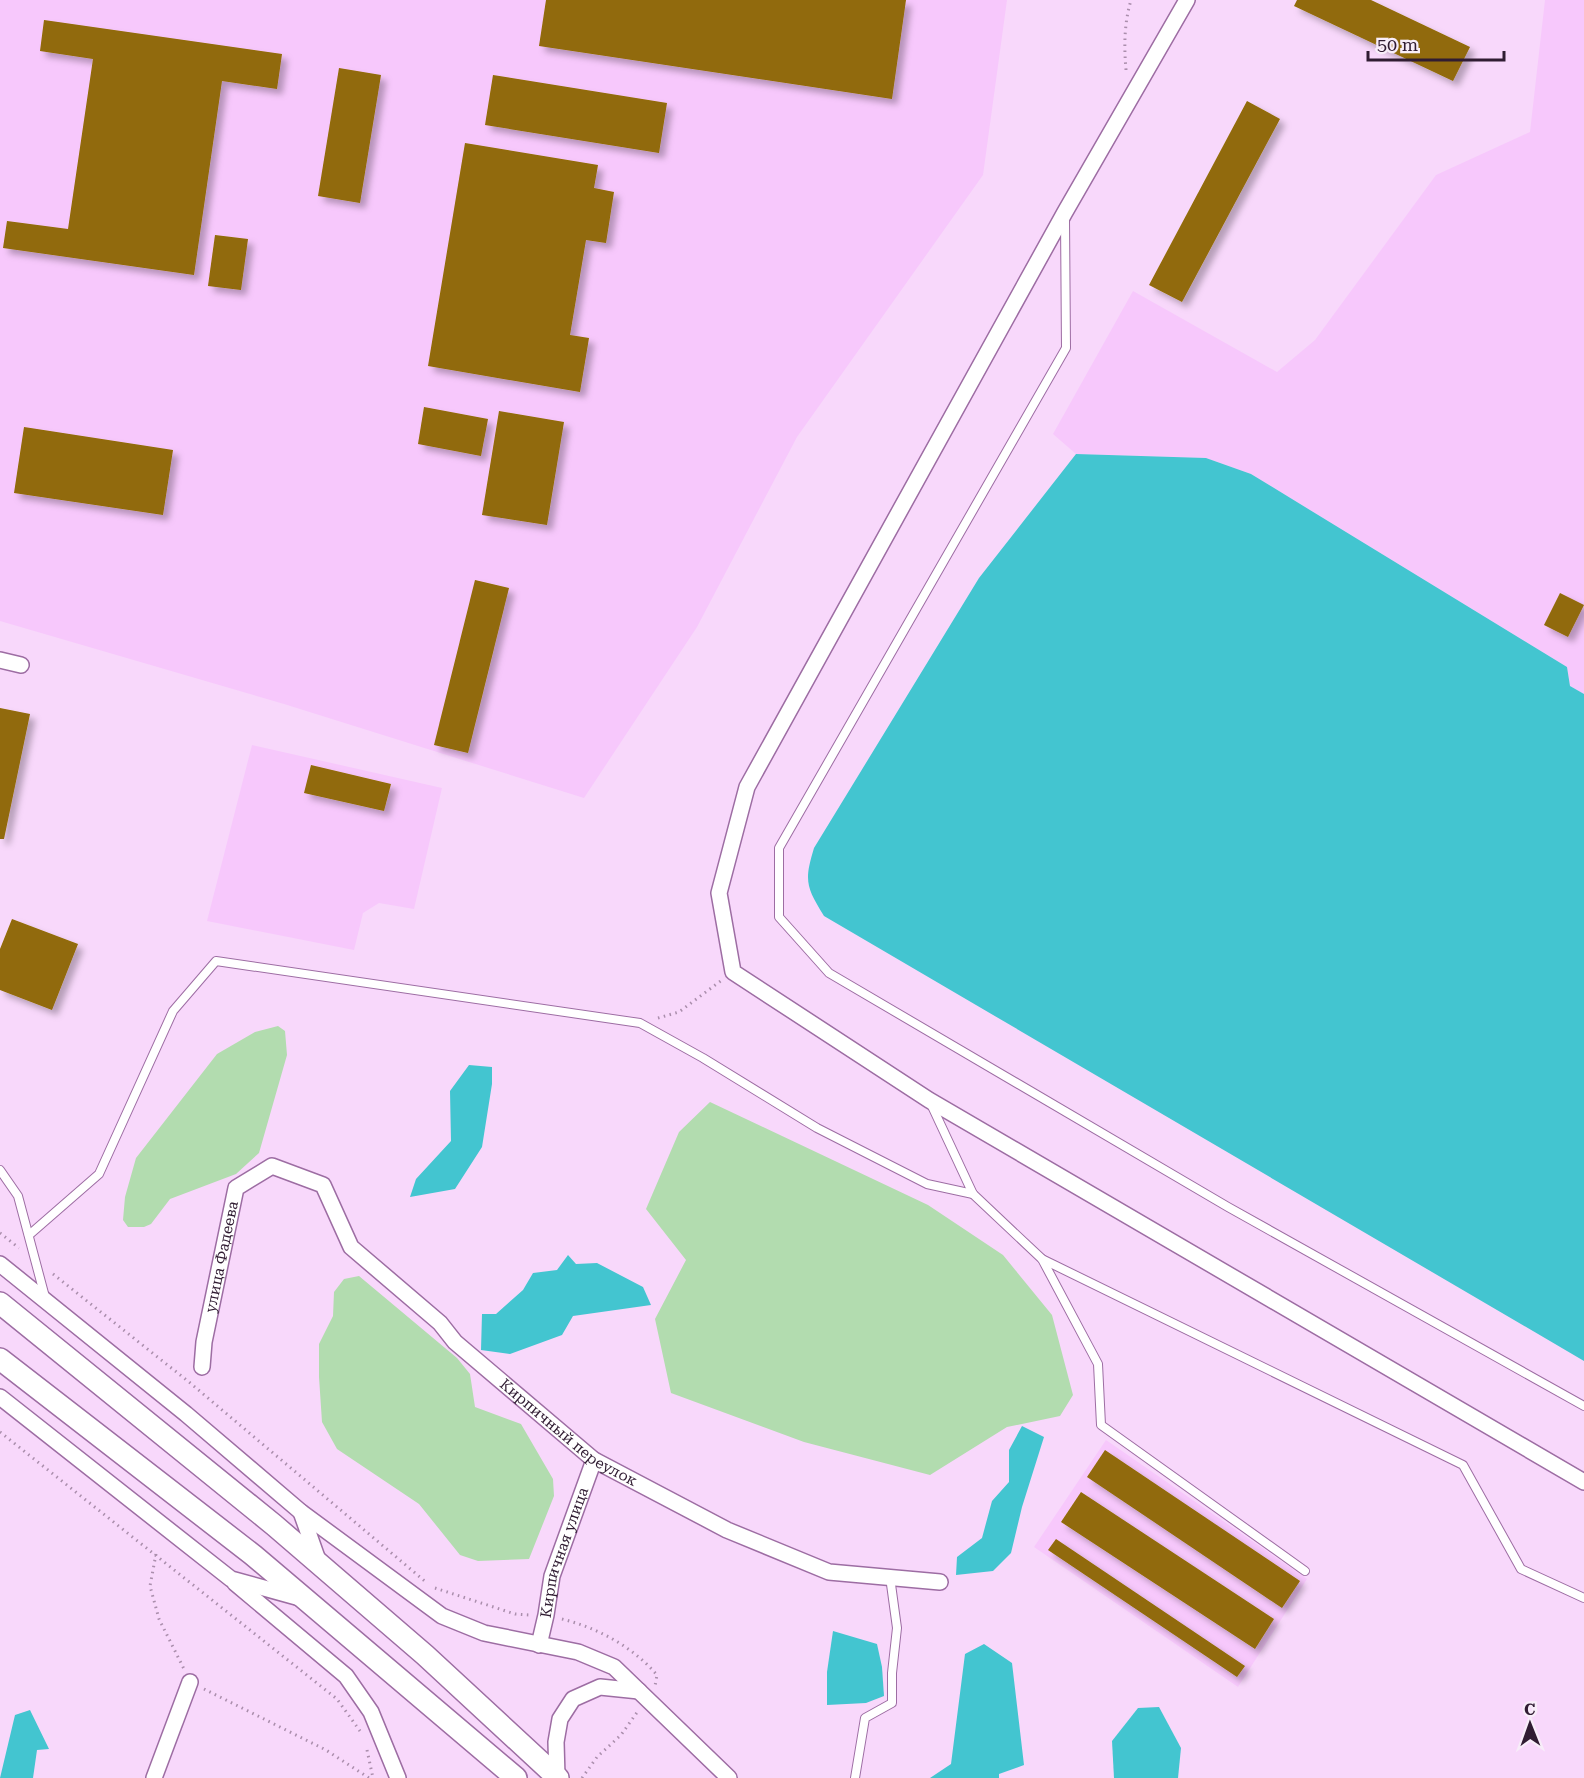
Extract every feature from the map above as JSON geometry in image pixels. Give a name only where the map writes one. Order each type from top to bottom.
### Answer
[{"type":"main road","points":[[0,1303],[274,1525],[425,1655],[558,1777]]},
{"type":"main road","points":[[0,1359],[253,1555],[516,1778]]},
{"type":"street","points":[[1187,0],[1065,212],[747,787],[719,892],[733,972],[929,1100],[1584,1482]]},
{"type":"street","points":[[0,660],[21,665]]},
{"type":"street","name":"улица Фадеева","points":[[202,1367],[204,1342],[236,1188],[272,1166]]},
{"type":"street","name":"Кирпичный переулок","points":[[272,1166],[323,1185],[351,1246],[440,1323],[455,1342],[594,1460],[727,1530],[829,1572],[940,1582]]},
{"type":"street","points":[[0,1264],[186,1414],[301,1512],[442,1616],[484,1633],[578,1652],[614,1667],[729,1778]]},
{"type":"street","points":[[0,1397],[231,1579],[345,1676],[371,1712],[398,1778]]},
{"type":"street","name":"Кирпичная улица","points":[[539,1645],[552,1576],[594,1460]]},
{"type":"street","points":[[301,1512],[320,1566]]},
{"type":"street","points":[[231,1579],[308,1601]]},
{"type":"street","points":[[154,1778],[190,1682]]},
{"type":"street","points":[[558,1777],[556,1742],[560,1719],[573,1699],[600,1687],[643,1695]]},
{"type":"lane","points":[[1065,212],[1066,348],[779,848],[779,917],[829,973],[1228,1207],[1584,1406]]},
{"type":"lane","points":[[29,1235],[99,1173],[172,1011],[216,961],[640,1023],[703,1058],[816,1128],[927,1184],[973,1194]]},
{"type":"lane","points":[[929,1100],[973,1194],[1042,1259],[1463,1465],[1521,1569],[1584,1598]]},
{"type":"lane","points":[[0,1170],[18,1196],[46,1302]]},
{"type":"lane","points":[[1042,1259],[1098,1364],[1101,1425],[1305,1571]]},
{"type":"lane","points":[[855,1778],[865,1718],[892,1703],[892,1673],[897,1628],[890,1577]]},
{"type":"path","points":[[1130,99],[1124,52],[1125,20],[1131,0]]},
{"type":"path","points":[[640,1023],[679,1012],[733,972]]},
{"type":"path","points":[[0,1233],[189,1382],[434,1588],[515,1614],[546,1615],[585,1624],[624,1645],[641,1660],[657,1675],[655,1688],[643,1695],[621,1735],[597,1757],[582,1778]]},
{"type":"path","points":[[0,1432],[337,1699],[365,1738]]},
{"type":"path","points":[[156,1554],[150,1586],[159,1619],[190,1682],[326,1750],[371,1778]]},
{"type":"path","points":[[367,1748],[371,1778]]},
{"type":"shaded area","points":[[0,0],[1007,0],[983,175],[797,437],[697,627],[584,798],[284,704],[0,621]]},
{"type":"shaded area","points":[[1545,0],[1584,0],[1584,694],[1570,686],[1567,667],[1251,474],[1206,458],[1076,454],[1053,434],[1133,291],[1277,372],[1315,340],[1436,175],[1530,132]]},
{"type":"shaded area","points":[[1076,454],[1206,458],[1251,474],[1567,667],[1570,686],[1584,694],[1584,1361],[824,916],[818,906],[808,883],[814,848],[979,578]]},
{"type":"shaded area","points":[[252,745],[442,788],[414,909],[379,903],[363,913],[354,950],[207,921]]},
{"type":"shaded area","points":[[278,1026],[285,1031],[287,1055],[259,1153],[236,1174],[170,1199],[151,1224],[144,1227],[128,1227],[123,1220],[125,1197],[136,1158],[217,1054],[255,1032]]},
{"type":"shaded area","points":[[469,1065],[492,1067],[492,1084],[482,1147],[455,1189],[410,1197],[416,1179],[451,1141],[450,1091]]},
{"type":"shaded area","points":[[710,1102],[928,1205],[1003,1255],[1052,1315],[1073,1395],[1060,1416],[1007,1427],[930,1475],[804,1442],[671,1393],[655,1319],[686,1260],[646,1209],[679,1132]]},
{"type":"shaded area","points":[[568,1255],[576,1264],[597,1263],[643,1287],[651,1305],[573,1316],[562,1335],[510,1354],[481,1350],[482,1314],[496,1314],[523,1290],[533,1273],[557,1270]]},
{"type":"shaded area","points":[[359,1276],[457,1358],[470,1374],[475,1407],[521,1424],[553,1479],[554,1496],[529,1559],[478,1561],[460,1555],[419,1504],[337,1449],[322,1422],[319,1344],[333,1316],[334,1292],[344,1279]]},
{"type":"shaded area","points":[[1022,1426],[1044,1437],[1022,1507],[1011,1553],[993,1571],[956,1575],[957,1557],[982,1538],[992,1501],[1009,1482],[1009,1450]]},
{"type":"shaded area","points":[[1106,1440],[1307,1579],[1238,1687],[1034,1547]]},
{"type":"shaded area","points":[[833,1631],[877,1644],[882,1667],[884,1696],[866,1703],[827,1705],[827,1672]]},
{"type":"shaded area","points":[[984,1644],[1012,1663],[1024,1765],[999,1774],[999,1778],[930,1778],[951,1764],[965,1654]]},
{"type":"shaded area","points":[[1159,1707],[1181,1748],[1178,1778],[1114,1778],[1112,1741],[1138,1708]]},
{"type":"shaded area","points":[[30,1710],[49,1749],[37,1750],[33,1778],[0,1778],[15,1715]]},
{"type":"building","points":[[546,0],[906,0],[892,99],[539,46]]},
{"type":"building","points":[[1297,0],[1371,0],[1470,47],[1453,81],[1294,6]]},
{"type":"building","points":[[44,20],[282,54],[277,89],[222,81],[194,275],[3,248],[7,221],[68,229],[93,59],[40,51]]},
{"type":"building","points":[[339,68],[381,75],[360,203],[318,196]]},
{"type":"building","points":[[493,75],[667,103],[659,153],[485,125]]},
{"type":"building","points":[[1247,101],[1280,119],[1182,302],[1149,285]]},
{"type":"building","points":[[465,143],[598,165],[594,188],[614,192],[606,243],[586,240],[570,335],[589,338],[580,392],[428,366]]},
{"type":"building","points":[[215,235],[248,239],[241,290],[208,286]]},
{"type":"building","points":[[424,407],[488,419],[481,456],[418,444]]},
{"type":"building","points":[[499,411],[564,422],[547,525],[482,515]]},
{"type":"building","points":[[24,427],[173,450],[163,515],[14,493]]},
{"type":"building","points":[[475,580],[509,588],[468,753],[434,745]]},
{"type":"building","points":[[1560,593],[1584,605],[1568,637],[1544,625]]},
{"type":"building","points":[[0,708],[30,714],[4,839],[0,839]]},
{"type":"building","points":[[311,765],[391,784],[384,811],[304,793]]},
{"type":"building","points":[[12,919],[78,944],[52,1010],[0,990],[0,949]]},
{"type":"building","points":[[1105,1450],[1300,1581],[1282,1608],[1087,1477]]},
{"type":"building","points":[[1081,1492],[1274,1619],[1255,1649],[1061,1522]]},
{"type":"building","points":[[1056,1539],[1245,1666],[1237,1677],[1048,1550]]}]
